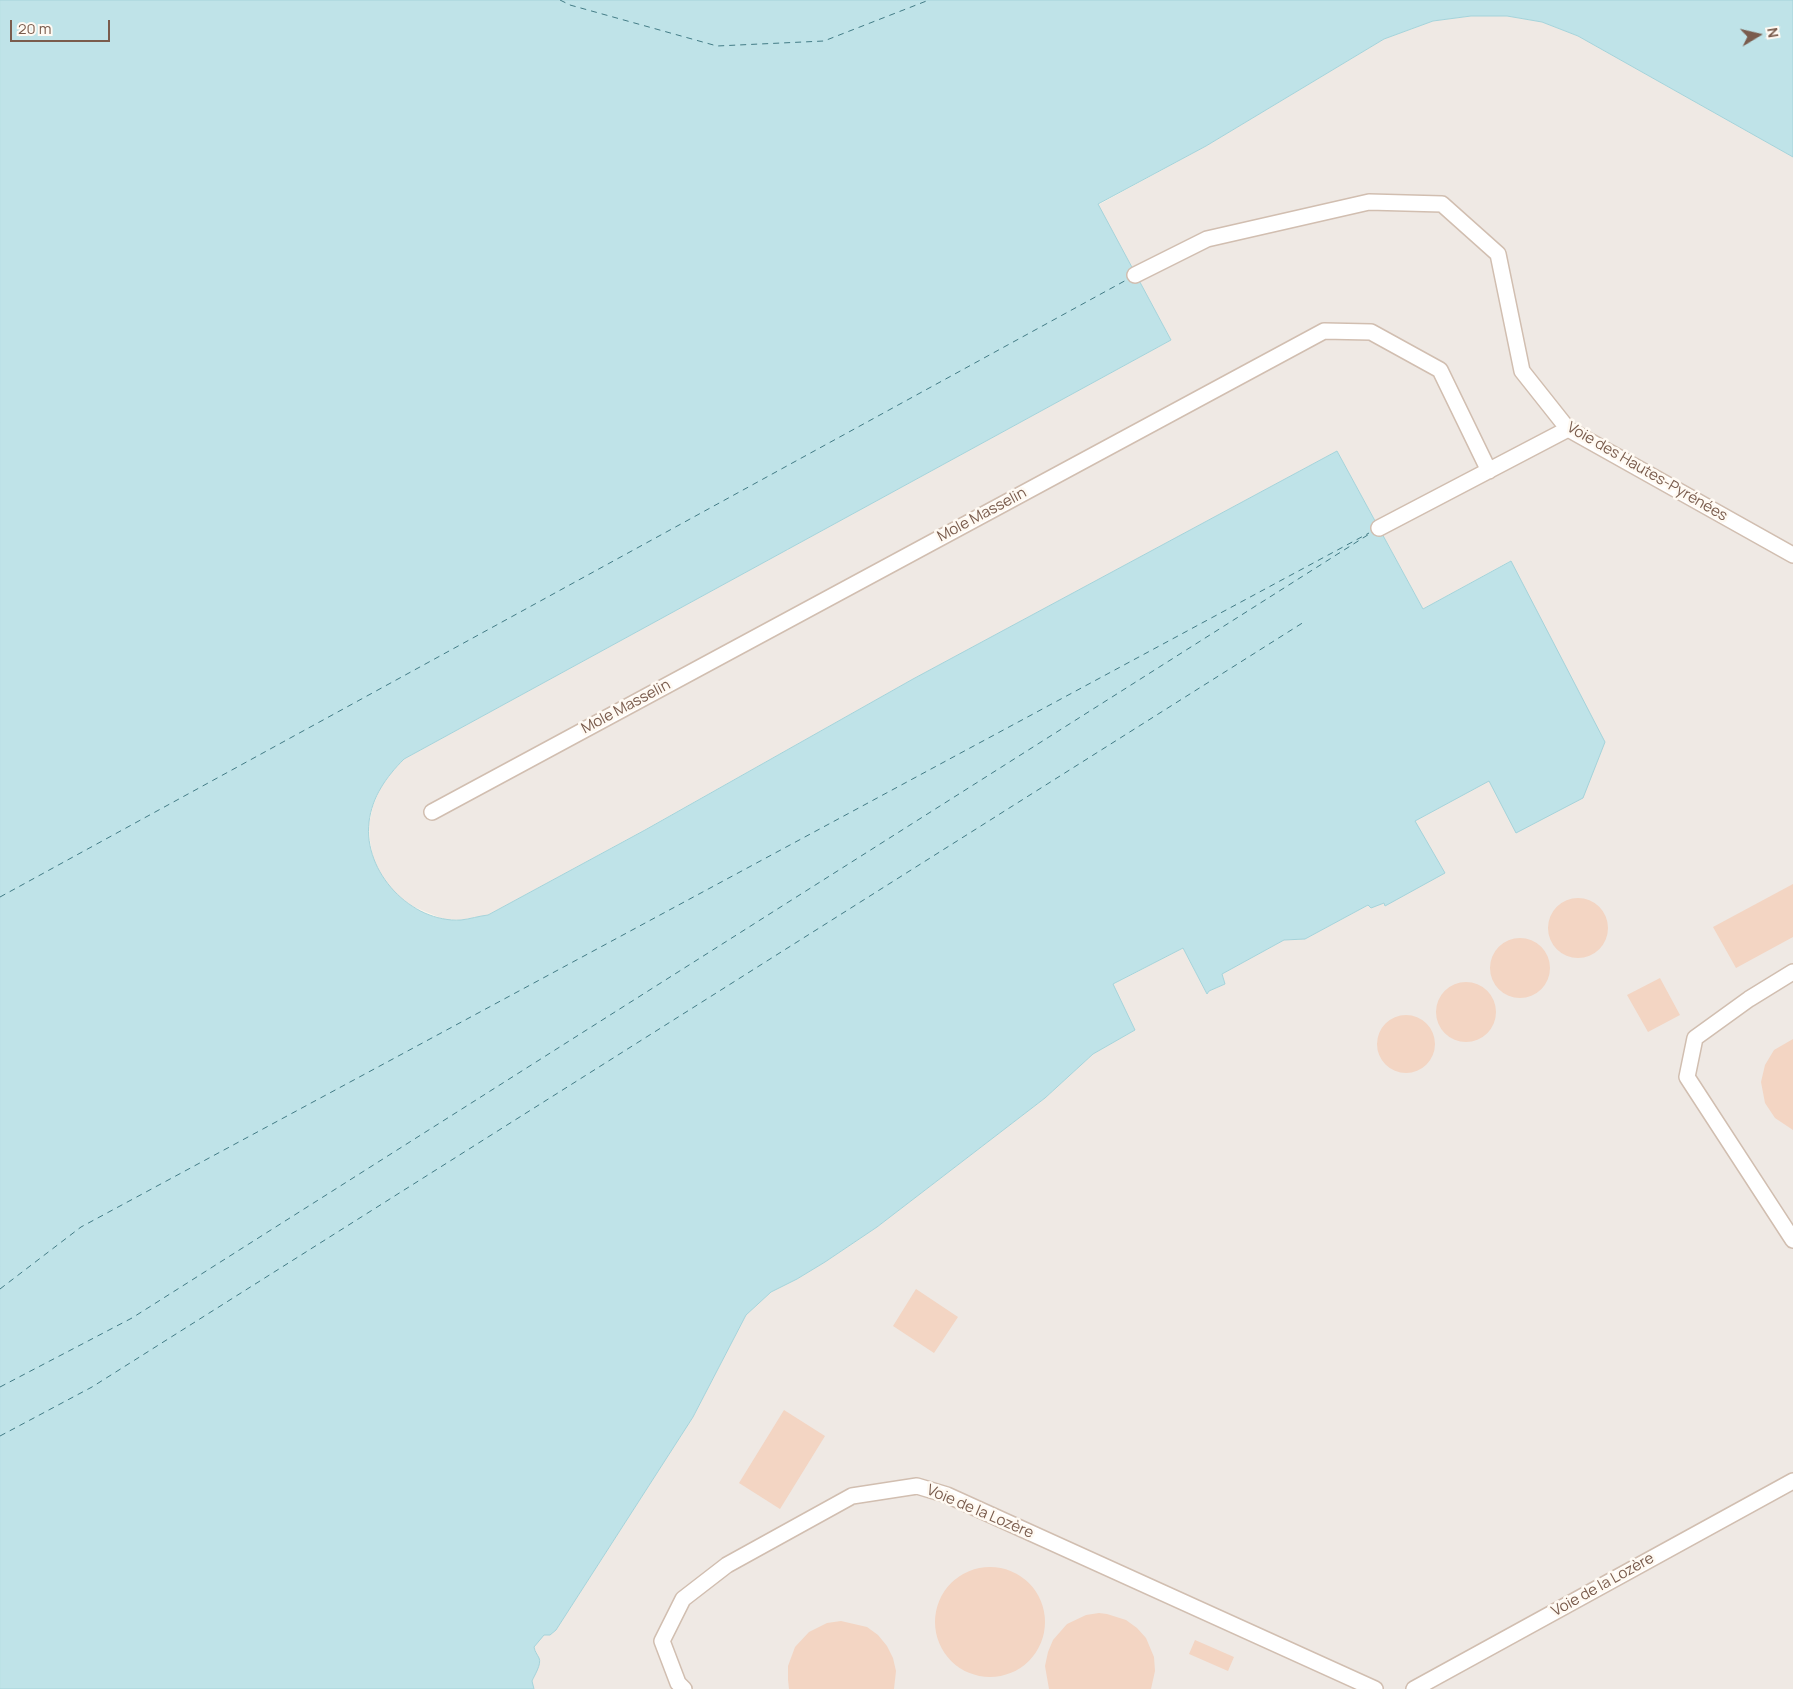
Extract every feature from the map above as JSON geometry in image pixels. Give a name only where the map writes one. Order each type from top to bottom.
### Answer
[{"type":"lane","name":"Voie des Hautes-Pyrénées","points":[[1135,275],[1207,239],[1369,202],[1442,204],[1498,254],[1522,371],[1568,429],[1793,555]]},
{"type":"lane","name":"Mole Masselin","points":[[432,812],[1324,331],[1371,332],[1440,370],[1489,470]]},
{"type":"lane","points":[[1379,528],[1568,429]]},
{"type":"lane","points":[[1793,972],[1749,999],[1695,1038],[1687,1076],[1793,1240]]},
{"type":"lane","name":"Voie de la Lozère","points":[[1414,1689],[1793,1481]]},
{"type":"lane","name":"Voie de la Lozère","points":[[684,1689],[678,1683],[662,1641],[682,1598],[728,1565],[852,1496],[917,1486],[947,1495],[1375,1689]]},
{"type":"shaded area","points":[[1471,16],[1507,16],[1542,22],[1578,36],[1793,157],[1793,1689],[534,1689],[532,1681],[539,1662],[534,1647],[544,1634],[550,1635],[556,1630],[693,1417],[746,1315],[771,1292],[825,1262],[877,1227],[1045,1098],[1093,1054],[1135,1030],[1112,985],[1183,948],[1207,994],[1209,991],[1225,984],[1222,974],[1284,940],[1305,939],[1368,905],[1384,903],[1385,906],[1415,821],[1489,780],[1510,561],[1423,609],[1337,451],[913,679],[488,915],[461,920],[443,919],[412,906],[392,891],[373,859],[370,840],[369,824],[373,806],[381,787],[404,759],[1171,340],[1098,205],[1206,146],[1384,39],[1433,21]]},
{"type":"water","points":[[0,0],[1793,0],[1793,157],[1578,36],[1542,22],[1507,16],[1471,16],[1433,21],[1384,39],[1206,146],[1098,204],[1171,340],[404,759],[381,788],[373,804],[369,822],[369,841],[374,859],[382,876],[394,891],[408,903],[425,913],[442,919],[461,920],[488,915],[645,830],[913,679],[1337,451],[1423,609],[1511,561],[1605,742],[1583,798],[1516,833],[1489,781],[1415,821],[1445,873],[1385,906],[1384,903],[1371,908],[1368,905],[1305,939],[1284,940],[1222,974],[1225,984],[1209,991],[1207,994],[1183,948],[1113,984],[1135,1030],[1093,1054],[1045,1098],[877,1227],[825,1262],[771,1292],[746,1315],[693,1417],[556,1630],[550,1635],[544,1635],[534,1647],[540,1661],[532,1681],[534,1689],[0,1689]]},
{"type":"building","points":[[1793,884],[1793,937],[1736,968],[1713,927]]},
{"type":"building","points":[[1572,898],[1584,898],[1595,903],[1603,911],[1608,922],[1606,940],[1595,953],[1584,958],[1572,958],[1561,953],[1553,945],[1548,934],[1548,922],[1553,911],[1561,903]]},
{"type":"building","points":[[1520,938],[1537,943],[1545,951],[1550,968],[1545,985],[1537,993],[1520,998],[1503,993],[1495,985],[1490,968],[1495,951],[1503,943]]},
{"type":"building","points":[[1660,978],[1680,1015],[1648,1032],[1627,995]]},
{"type":"building","points":[[1460,982],[1472,982],[1483,987],[1491,995],[1496,1006],[1494,1024],[1483,1037],[1472,1042],[1460,1042],[1449,1037],[1441,1029],[1436,1018],[1436,1006],[1441,995],[1449,987]]},
{"type":"building","points":[[1400,1015],[1412,1015],[1427,1023],[1435,1038],[1435,1050],[1427,1065],[1412,1073],[1400,1073],[1385,1065],[1377,1050],[1377,1038],[1385,1023]]},
{"type":"building","points":[[1793,1039],[1793,1130],[1775,1118],[1765,1103],[1761,1082],[1765,1065],[1774,1050]]},
{"type":"building","points":[[916,1289],[958,1317],[934,1353],[893,1326]]},
{"type":"building","points":[[784,1410],[825,1436],[780,1509],[739,1483]]},
{"type":"building","points":[[990,1567],[1011,1571],[1029,1583],[1041,1601],[1045,1622],[1041,1643],[1029,1661],[1011,1673],[990,1677],[969,1673],[951,1661],[939,1643],[935,1622],[939,1601],[951,1583],[969,1571]]},
{"type":"building","points":[[1099,1613],[1126,1620],[1146,1638],[1154,1657],[1155,1671],[1151,1689],[1049,1689],[1045,1666],[1053,1640],[1067,1624],[1086,1615]]},
{"type":"building","points":[[841,1621],[867,1627],[878,1635],[887,1646],[893,1658],[896,1671],[894,1689],[789,1689],[788,1666],[795,1647],[809,1632],[827,1623]]},
{"type":"building","points":[[1195,1640],[1234,1657],[1228,1671],[1189,1654]]},
{"type":"ferry route","points":[[560,0],[570,5],[717,46],[824,41],[929,0]]},
{"type":"ferry route","points":[[0,897],[1130,278]]},
{"type":"ferry route","points":[[0,1387],[132,1318],[1374,531]]},
{"type":"ferry route","points":[[0,1289],[81,1227],[1369,533]]},
{"type":"ferry route","points":[[0,1436],[92,1387],[1304,622]]}]
